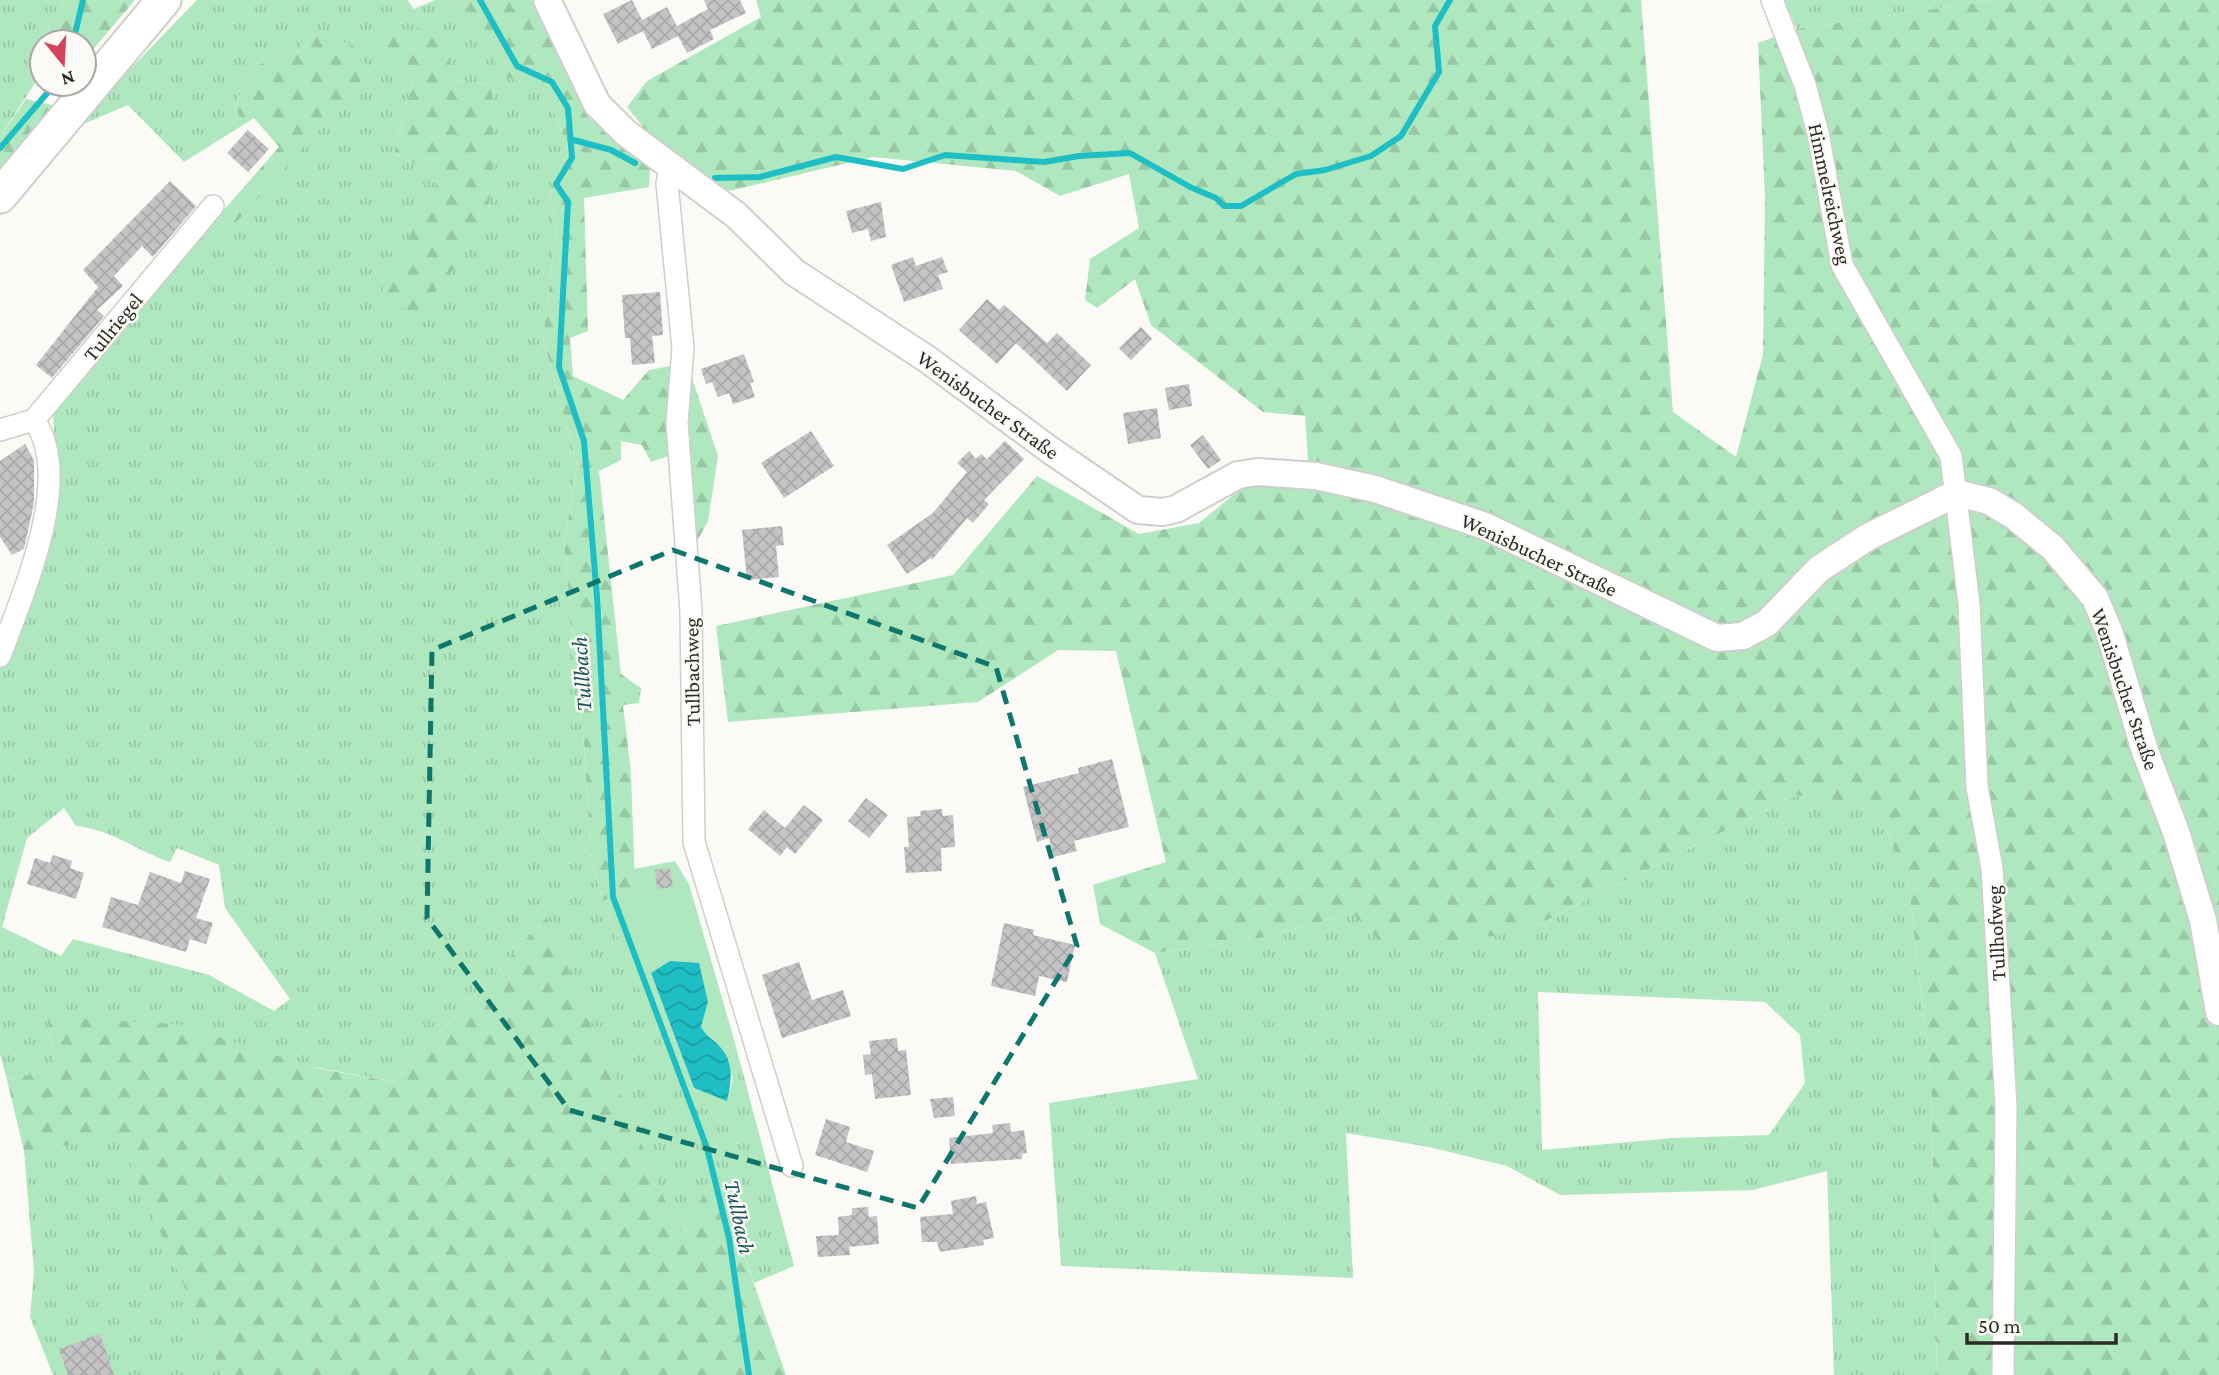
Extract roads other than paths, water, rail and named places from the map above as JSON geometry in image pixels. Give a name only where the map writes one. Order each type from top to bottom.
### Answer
[{"type":"main road","points":[[0,195],[164,0]]},
{"type":"street","name":"Wenisbucher Straße","points":[[547,0],[597,104],[636,141],[736,215],[803,278],[927,359],[1050,450],[1138,510],[1163,512],[1175,509],[1238,475],[1257,472],[1316,476],[1375,489],[1485,526],[1717,638],[1744,636],[1767,623],[1819,569],[1868,537],[1957,493],[1989,501],[2014,516],[2053,548],[2095,598],[2109,631],[2145,751],[2176,832],[2203,920],[2219,1012]]},
{"type":"street","name":"Himmelreichweg","points":[[1772,0],[1805,85],[1818,133],[1842,265],[1951,456],[1957,493]]},
{"type":"street","name":"Tullbachweg","points":[[671,165],[667,183],[683,348],[677,424],[691,611],[694,842],[792,1166]]},
{"type":"street","name":"Tullriegel","points":[[34,420],[213,206]]},
{"type":"street","points":[[0,430],[34,420],[41,431],[49,457],[48,499],[36,552],[0,656]]},
{"type":"street","name":"Tullhofweg","points":[[1957,493],[1969,604],[1977,787],[1992,868],[2006,1106],[2003,1375]]},
{"type":"water","points":[[670,961],[699,963],[708,1002],[701,1027],[727,1058],[731,1076],[727,1101],[694,1088],[651,973]]},
{"type":"waterway","points":[[76,28],[83,0]]},
{"type":"waterway","name":"Tullbach","points":[[480,0],[517,66],[552,82],[568,108],[572,158],[556,184],[568,202],[559,367],[584,441],[597,597],[613,897],[707,1148],[729,1238],[749,1375]]},
{"type":"waterway","points":[[715,178],[760,177],[836,157],[903,169],[945,155],[1044,162],[1079,156],[1130,153],[1190,187],[1216,198],[1224,206],[1241,206],[1296,174],[1325,170],[1371,156],[1401,136],[1439,72],[1435,26],[1450,0]]},
{"type":"waterway","points":[[0,148],[43,98]]},
{"type":"waterway","points":[[570,139],[611,150],[635,163]]}]
